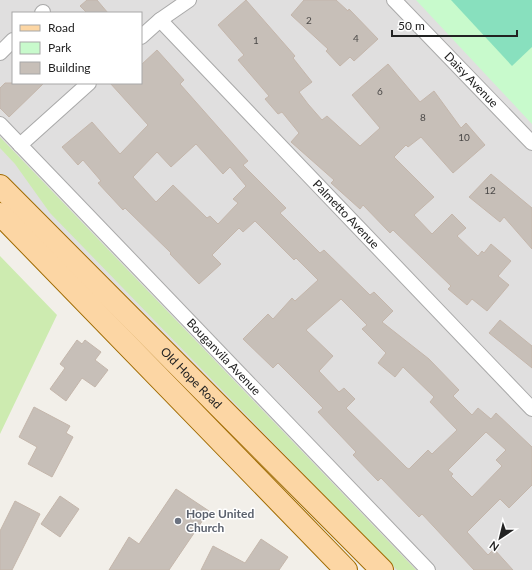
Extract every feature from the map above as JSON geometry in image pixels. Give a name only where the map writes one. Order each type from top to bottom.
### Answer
[{"type":"main road","name":"Old Hope Road","points":[[0,186],[382,570]]},
{"type":"main road","name":"Old Hope Road","points":[[0,214],[346,570]]},
{"type":"street","points":[[142,36],[160,20],[189,0]]},
{"type":"street","name":"Daisy Avenue","points":[[394,0],[532,143]]},
{"type":"street","name":"Palmetto Avenue","points":[[160,20],[532,409]]},
{"type":"street","points":[[0,53],[12,41]]},
{"type":"street","points":[[20,145],[88,84]]},
{"type":"street","name":"Bouganvila Avenue","points":[[0,124],[428,570]]},
{"type":"shaded area","points":[[0,0],[532,0],[532,570],[383,570],[0,184]]},
{"type":"green space","points":[[416,0],[532,0],[532,124]]},
{"type":"green space","points":[[451,0],[532,0],[532,47],[512,66]]},
{"type":"green space","points":[[0,137],[416,570],[397,570],[50,213],[15,164],[0,148]]},
{"type":"green space","points":[[0,256],[57,315],[0,434]]},
{"type":"building","points":[[87,0],[97,0],[107,12],[86,12],[80,6]]},
{"type":"building","points":[[246,0],[295,56],[293,58],[312,82],[299,92],[308,104],[322,120],[327,116],[360,146],[380,128],[352,95],[388,64],[420,102],[434,91],[461,128],[466,123],[485,145],[453,173],[421,137],[408,147],[406,145],[394,157],[434,197],[414,215],[432,234],[452,214],[466,228],[457,236],[478,256],[482,251],[484,253],[491,244],[511,261],[498,276],[509,285],[487,311],[472,299],[467,305],[448,289],[451,286],[393,230],[390,233],[363,205],[360,209],[331,183],[334,180],[291,142],[299,133],[282,112],[278,114],[265,99],[269,96],[238,60],[244,55],[218,25]]},
{"type":"building","points":[[304,0],[336,0],[348,11],[349,9],[378,39],[354,61],[350,57],[340,66],[326,51],[328,49],[291,15]]},
{"type":"building","points":[[157,50],[184,80],[180,84],[248,161],[243,165],[286,208],[280,213],[320,253],[324,250],[370,295],[374,292],[393,311],[382,322],[429,359],[459,390],[453,396],[472,415],[478,408],[491,419],[496,413],[532,447],[532,485],[509,508],[500,499],[467,532],[488,555],[494,549],[513,570],[474,570],[422,514],[419,517],[381,478],[378,481],[353,455],[356,452],[318,412],[323,408],[278,363],[273,368],[243,339],[268,314],[273,319],[292,298],[295,301],[318,280],[296,258],[294,260],[255,221],[243,232],[239,228],[212,255],[221,264],[199,284],[170,254],[171,253],[125,208],[123,210],[98,183],[101,181],[83,160],[78,165],[62,147],[92,122],[120,154],[148,125],[111,84],[142,84],[142,64]],"holes":[[[196,144],[223,174],[230,167],[246,186],[233,199],[238,203],[218,224],[210,216],[207,218],[173,185],[156,202],[133,177],[157,152],[171,167]],[[341,299],[367,325],[362,329],[386,353],[378,363],[395,377],[403,367],[434,397],[430,402],[457,430],[432,454],[428,450],[409,469],[346,408],[355,399],[344,388],[339,392],[319,371],[333,356],[306,330]],[[486,432],[506,450],[496,460],[502,466],[472,497],[451,476],[453,474],[448,470]]]},
{"type":"building","points":[[5,83],[43,84],[9,117],[0,108],[0,88]]},
{"type":"building","points":[[491,174],[532,208],[532,249],[504,217],[500,222],[469,197]]},
{"type":"building","points":[[500,320],[532,346],[532,368],[489,333]]},
{"type":"building","points":[[77,340],[82,344],[85,340],[101,352],[95,360],[108,370],[95,387],[82,378],[66,401],[50,389],[65,368],[60,364]]},
{"type":"building","points":[[34,407],[70,426],[66,433],[73,437],[52,477],[28,464],[37,447],[19,437]]},
{"type":"building","points":[[176,489],[209,511],[169,570],[109,570],[129,537],[139,544]]},
{"type":"building","points":[[60,496],[79,509],[60,537],[41,524]]},
{"type":"building","points":[[15,501],[40,514],[12,570],[0,570],[0,531]]},
{"type":"building","points":[[261,539],[288,557],[279,570],[201,570],[213,546],[245,563]]},
{"type":"place","name":"Hope United Church","points":[[178,521]]}]
